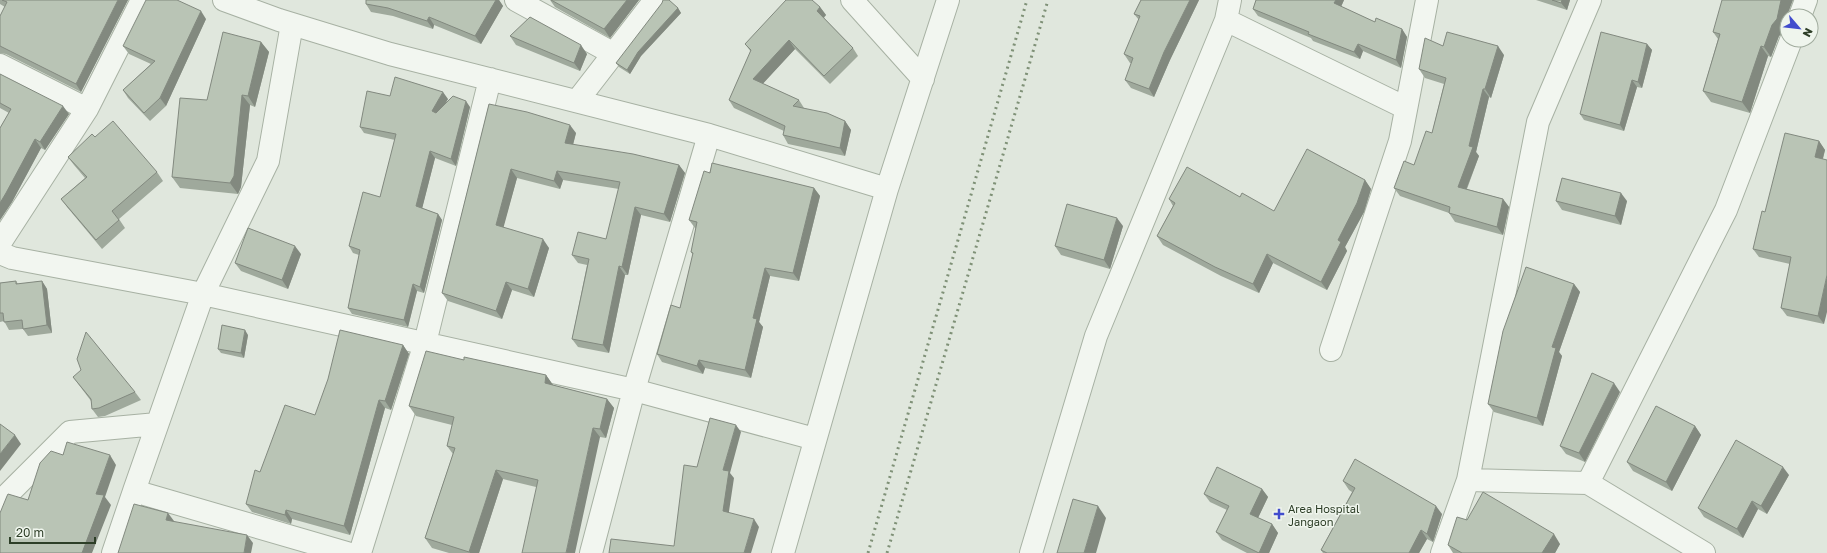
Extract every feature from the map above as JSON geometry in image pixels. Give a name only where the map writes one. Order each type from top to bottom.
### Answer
[{"type":"street","points":[[0,243],[87,109],[142,0]]},
{"type":"street","points":[[224,0],[292,24],[390,54],[709,135],[887,189]]},
{"type":"street","points":[[516,0],[614,54]]},
{"type":"street","points":[[577,101],[655,0]]},
{"type":"street","points":[[852,0],[924,79]]},
{"type":"street","points":[[782,553],[887,189],[924,79],[948,0]]},
{"type":"street","points":[[1331,350],[1400,141],[1427,0]]},
{"type":"street","points":[[1442,553],[1468,480],[1538,122],[1590,0]]},
{"type":"street","points":[[1031,553],[1096,336],[1228,10],[1406,108]]},
{"type":"street","points":[[113,553],[203,294],[268,161],[292,24]]},
{"type":"street","points":[[1588,483],[1726,210],[1788,48]]},
{"type":"street","points":[[0,65],[87,109]]},
{"type":"street","points":[[360,553],[425,343],[490,79]]},
{"type":"street","points":[[591,553],[634,390],[709,135]]},
{"type":"street","points":[[0,253],[12,258],[203,294],[634,390],[815,439]]},
{"type":"street","points":[[0,502],[70,432],[157,424]]},
{"type":"street","points":[[1468,480],[1588,483],[1704,553]]},
{"type":"street","points":[[134,491],[347,553]]},
{"type":"building","points":[[2,0],[118,0],[76,84],[0,46],[0,16],[7,2]]},
{"type":"building","points":[[146,0],[177,0],[201,11],[160,98],[144,113],[123,90],[155,61],[123,46]]},
{"type":"building","points":[[366,0],[496,0],[475,36],[429,17],[427,21],[388,8],[366,4]]},
{"type":"building","points":[[551,0],[627,0],[604,29]]},
{"type":"building","points":[[663,0],[669,0],[678,8],[638,52],[627,70],[616,63]]},
{"type":"building","points":[[786,0],[812,0],[820,7],[817,11],[853,48],[824,76],[789,40],[753,79],[799,100],[793,106],[827,113],[845,121],[840,148],[783,135],[785,126],[729,100],[751,50],[745,44]]},
{"type":"building","points":[[1141,0],[1190,0],[1164,52],[1149,89],[1125,80],[1133,58],[1124,54],[1140,16],[1134,14]]},
{"type":"building","points":[[1256,0],[1336,0],[1334,3],[1375,22],[1376,18],[1402,29],[1396,60],[1358,44],[1354,52],[1308,34],[1309,32],[1253,9]]},
{"type":"building","points":[[1552,0],[1562,0],[1561,3]]},
{"type":"building","points":[[1722,0],[1781,0],[1777,19],[1772,25],[1764,47],[1761,46],[1742,102],[1703,91],[1720,34],[1713,32]]},
{"type":"building","points":[[530,17],[581,45],[574,63],[510,36]]},
{"type":"building","points":[[223,32],[261,42],[248,96],[242,95],[234,176],[230,183],[172,177],[180,98],[207,100]]},
{"type":"building","points":[[1447,32],[1498,46],[1485,89],[1483,89],[1469,146],[1473,147],[1458,187],[1503,199],[1497,227],[1449,213],[1450,207],[1394,188],[1404,161],[1414,165],[1426,131],[1432,133],[1446,78],[1419,69],[1425,38],[1443,46]]},
{"type":"building","points":[[1601,32],[1647,44],[1638,82],[1632,80],[1620,125],[1580,114]]},
{"type":"building","points":[[0,74],[63,106],[40,142],[35,139],[0,203],[0,128],[11,109],[0,103]]},
{"type":"building","points":[[395,77],[443,92],[432,111],[436,113],[453,96],[466,101],[451,159],[430,151],[416,206],[438,214],[420,287],[413,284],[404,320],[348,308],[360,250],[349,246],[363,192],[380,197],[396,134],[360,127],[367,91],[390,96]]},
{"type":"building","points":[[489,104],[527,112],[570,125],[565,143],[633,154],[679,165],[664,214],[635,207],[622,267],[619,266],[603,345],[572,339],[589,259],[572,255],[578,232],[606,239],[620,182],[557,171],[554,181],[511,169],[496,225],[543,239],[528,289],[506,282],[496,311],[442,293]]},
{"type":"building","points":[[113,121],[157,172],[112,211],[119,220],[96,240],[61,199],[87,177],[68,157],[92,134],[95,137]]},
{"type":"building","points":[[1785,133],[1819,141],[1815,157],[1827,160],[1827,275],[1818,316],[1781,308],[1791,257],[1753,249],[1762,211],[1765,212]]},
{"type":"building","points":[[1307,149],[1365,180],[1357,203],[1338,240],[1341,242],[1321,282],[1267,254],[1253,284],[1215,267],[1157,236],[1175,203],[1169,199],[1187,167],[1240,197],[1242,193],[1274,211]]},
{"type":"building","points":[[712,163],[814,188],[793,273],[765,268],[753,318],[757,319],[745,370],[699,360],[697,366],[657,354],[671,305],[680,308],[693,253],[691,252],[697,222],[689,220],[704,171],[710,173]]},
{"type":"building","points":[[1562,178],[1621,193],[1615,216],[1556,201]]},
{"type":"building","points":[[1067,204],[1117,218],[1104,260],[1055,246]]},
{"type":"building","points":[[248,228],[295,246],[282,280],[235,263]]},
{"type":"building","points":[[1526,267],[1574,284],[1552,347],[1556,348],[1537,418],[1488,404],[1503,331]]},
{"type":"building","points":[[16,281],[16,284],[42,281],[47,325],[23,329],[22,320],[4,322],[3,313],[0,313],[0,283]]},
{"type":"building","points":[[222,325],[245,330],[241,353],[218,349]]},
{"type":"building","points":[[340,330],[403,345],[385,401],[379,400],[344,526],[286,510],[285,515],[246,504],[255,470],[260,472],[285,405],[315,415],[328,379]]},
{"type":"building","points":[[86,332],[135,392],[99,408],[92,409],[91,399],[73,377],[81,370],[77,359]]},
{"type":"building","points":[[426,351],[464,360],[464,357],[546,375],[545,383],[607,399],[600,429],[593,428],[566,553],[522,553],[538,480],[496,470],[469,552],[425,538],[455,448],[447,446],[454,417],[409,406]]},
{"type":"building","points":[[1592,373],[1614,383],[1579,453],[1560,446]]},
{"type":"building","points":[[1656,406],[1695,426],[1666,482],[1627,462]]},
{"type":"building","points":[[710,418],[736,425],[723,470],[729,471],[723,511],[754,519],[744,553],[609,553],[611,539],[674,546],[684,465],[697,467]]},
{"type":"building","points":[[0,424],[15,435],[0,454]]},
{"type":"building","points":[[1736,440],[1783,467],[1761,506],[1752,501],[1737,529],[1698,508]]},
{"type":"building","points":[[67,442],[110,455],[96,494],[104,495],[82,553],[0,553],[0,513],[8,494],[28,500],[40,463],[51,451],[63,455]]},
{"type":"building","points":[[1355,459],[1436,506],[1427,534],[1421,530],[1409,553],[1327,553],[1321,550],[1355,488],[1343,481]]},
{"type":"building","points":[[1217,467],[1262,489],[1250,514],[1272,524],[1259,553],[1216,532],[1229,506],[1204,494]]},
{"type":"building","points":[[1483,492],[1554,534],[1542,553],[1462,553],[1448,545],[1457,517],[1467,520]]},
{"type":"building","points":[[1073,499],[1098,506],[1084,553],[1057,553]]},
{"type":"building","points":[[134,504],[168,513],[166,520],[247,535],[244,553],[118,553]]},
{"type":"railway","points":[[868,553],[1027,0]]},
{"type":"railway","points":[[887,553],[1048,0]]},
{"type":"place","name":"Area Hospital Jangaon","points":[[1279,514]]}]
